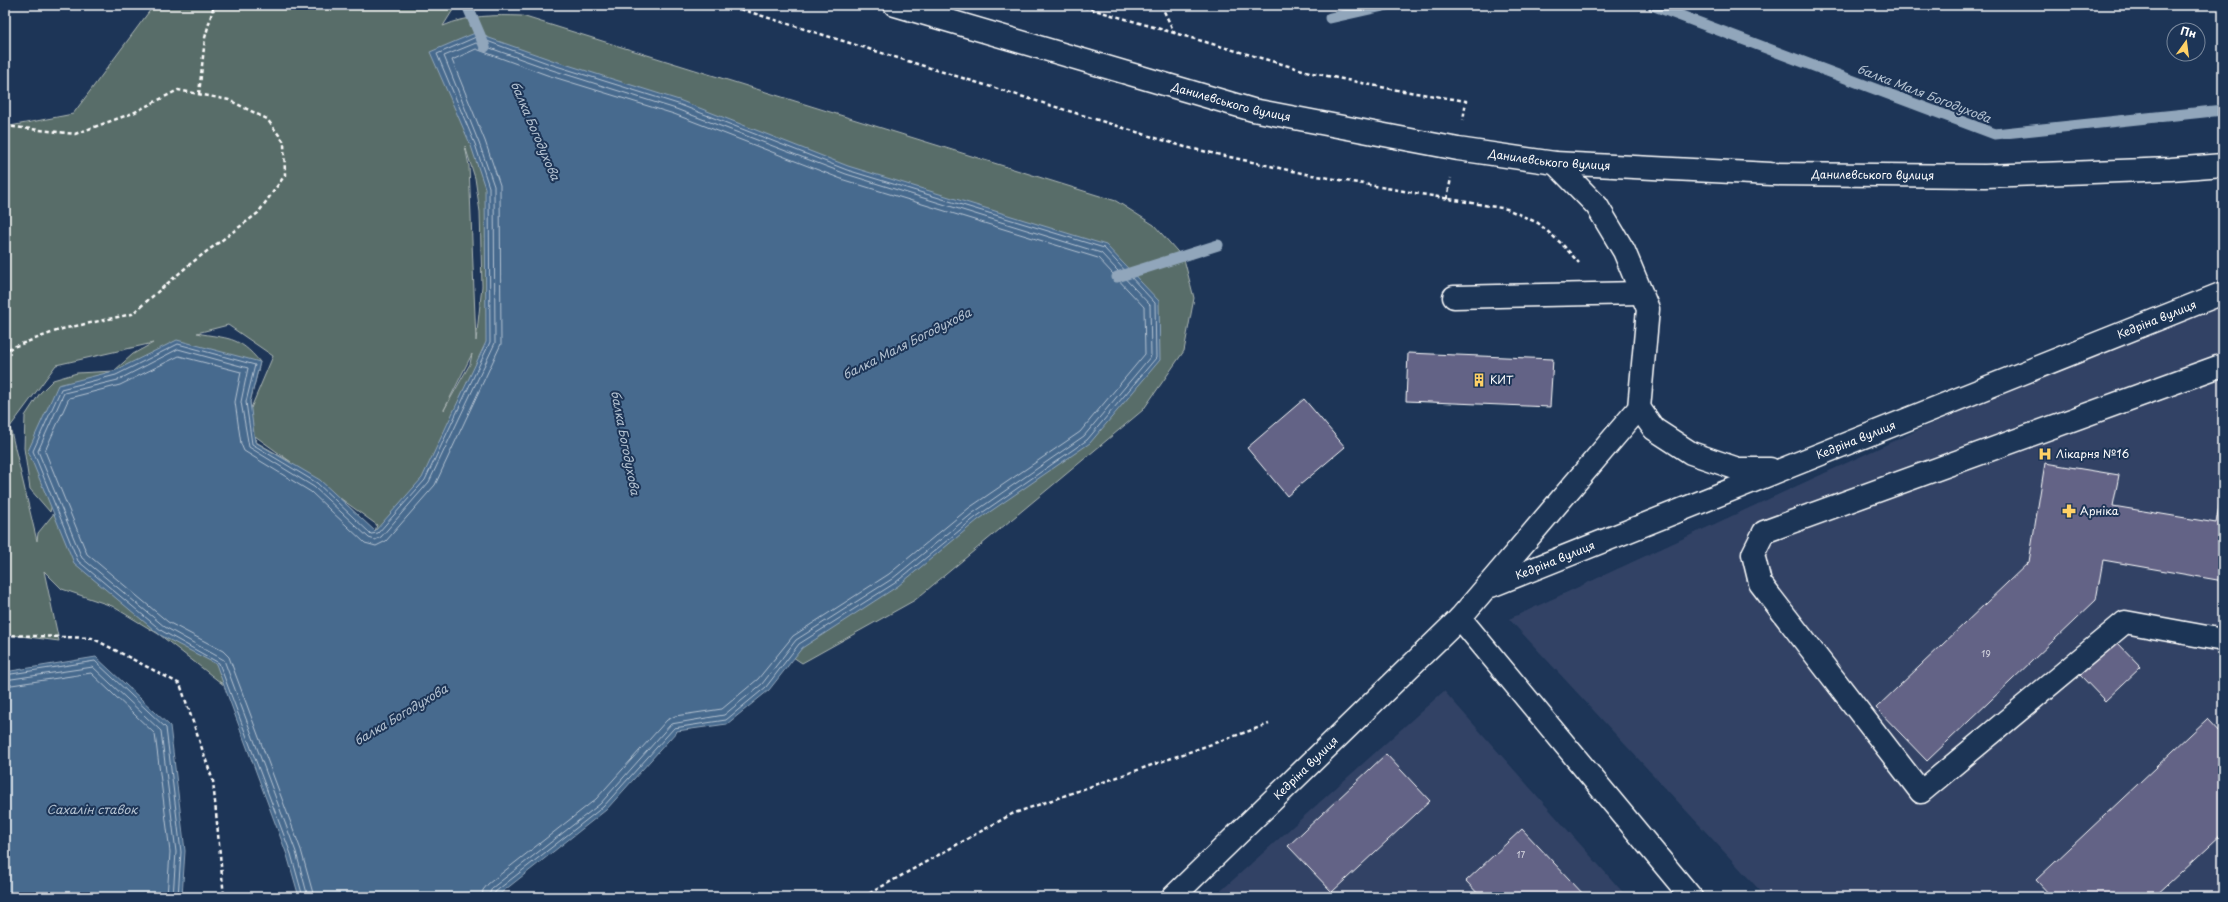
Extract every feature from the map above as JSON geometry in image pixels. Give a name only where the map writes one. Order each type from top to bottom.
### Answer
[{"type":"street","name":"Данилевського вулиця","points":[[895,5],[1253,110],[1458,149],[1555,163],[1771,174],[1977,176],[2170,169],[2223,165]]},
{"type":"street","points":[[1555,163],[1597,206],[1624,251],[1648,309],[1639,408],[1654,429],[1691,453],[1738,469],[1781,470]]},
{"type":"street","points":[[1454,297],[1641,293]]},
{"type":"street","name":"Кедріна вулиця","points":[[1488,587],[2223,293]]},
{"type":"street","points":[[2223,365],[1764,532],[1753,554],[1760,583],[1921,792],[2125,622],[2223,640]]},
{"type":"street","name":"Кедріна вулиця","points":[[1173,897],[1460,618],[1639,408]]},
{"type":"street","points":[[1460,618],[1691,897]]},
{"type":"path","points":[[199,94],[205,38],[214,5]]},
{"type":"path","points":[[727,5],[1185,147],[1306,174],[1507,209],[1538,223],[1562,244],[1602,294]]},
{"type":"path","points":[[1077,5],[1313,73],[1466,101],[1458,149],[1447,199]]},
{"type":"path","points":[[1161,5],[1175,34]]},
{"type":"path","points":[[5,126],[75,134],[133,113],[178,90],[229,100],[267,119],[284,142],[285,175],[258,212],[190,264],[132,314],[62,329],[5,350]]},
{"type":"path","points":[[5,635],[92,638],[180,684],[213,781],[224,897]]},
{"type":"path","points":[[863,897],[1012,814],[1269,724]]},
{"type":"shaded area","name":"Лікарня №16","points":[[2223,289],[2223,897],[1766,897],[1509,619]]},
{"type":"shaded area","points":[[1444,691],[1627,897],[1214,897]]},
{"type":"green space","points":[[154,5],[456,5],[443,26],[452,22],[472,18],[522,16],[1116,201],[1154,225],[1184,259],[1194,298],[1184,351],[1143,410],[915,600],[802,663],[769,641],[511,395],[244,701],[160,635],[112,606],[62,589],[44,571],[59,641],[5,634],[5,127],[73,114]],"holes":[[[465,146],[475,178],[480,212],[482,286],[476,341],[469,166]],[[228,325],[273,356],[251,408],[250,402],[260,362],[245,347],[232,340],[197,333]],[[153,343],[133,354],[114,371],[77,373],[53,380],[40,393],[25,416],[24,448],[30,489],[50,512],[58,481],[64,501],[38,533],[37,541],[10,427],[56,365]],[[472,354],[470,364],[444,410]],[[255,436],[291,462],[256,442]],[[340,498],[377,525],[374,531]]]},
{"type":"water","points":[[475,33],[552,60],[679,100],[848,166],[1106,245],[1159,301],[1160,360],[1090,443],[978,520],[898,586],[802,648],[769,690],[727,724],[677,731],[606,810],[496,897],[299,897],[287,855],[216,664],[160,635],[74,563],[28,451],[58,385],[114,371],[177,340],[260,362],[250,402],[255,442],[320,480],[375,531],[422,478],[486,342],[485,188],[471,146],[430,52]]},
{"type":"water","name":"Сахалін ставок","points":[[96,657],[170,726],[185,851],[182,897],[5,897],[5,672]]},
{"type":"building","name":"КИТ","points":[[1408,353],[1553,359],[1550,407],[1406,401]]},
{"type":"building","points":[[1304,399],[1345,447],[1287,496],[1247,448]]},
{"type":"building","points":[[2045,463],[2119,475],[2113,506],[2216,523],[2223,483],[2223,581],[2103,560],[2096,600],[1927,761],[1876,708],[2029,562]]},
{"type":"building","points":[[2116,641],[2141,667],[2105,701],[2080,675]]},
{"type":"building","points":[[2207,719],[2223,736],[2223,833],[2154,897],[2052,897],[2036,880]]},
{"type":"building","points":[[1386,754],[1430,801],[1332,892],[1288,846]]},
{"type":"building","points":[[1522,829],[1586,897],[1481,897],[1466,881]]},
{"type":"waterway","name":"балка Богодухова","points":[[467,5],[485,47]]},
{"type":"waterway","name":"балка Маля Богодухова","points":[[1330,18],[1388,5]]},
{"type":"waterway","name":"балка Маля Богодухова","points":[[1652,5],[1995,134],[2223,110]]},
{"type":"waterway","name":"балка Маля Богодухова","points":[[1117,277],[1218,245]]},
{"type":"place","name":"КИТ","points":[[1479,380]]},
{"type":"place","name":"Лікарня №16","points":[[2045,454]]},
{"type":"place","name":"Арніка","points":[[2069,511]]}]
